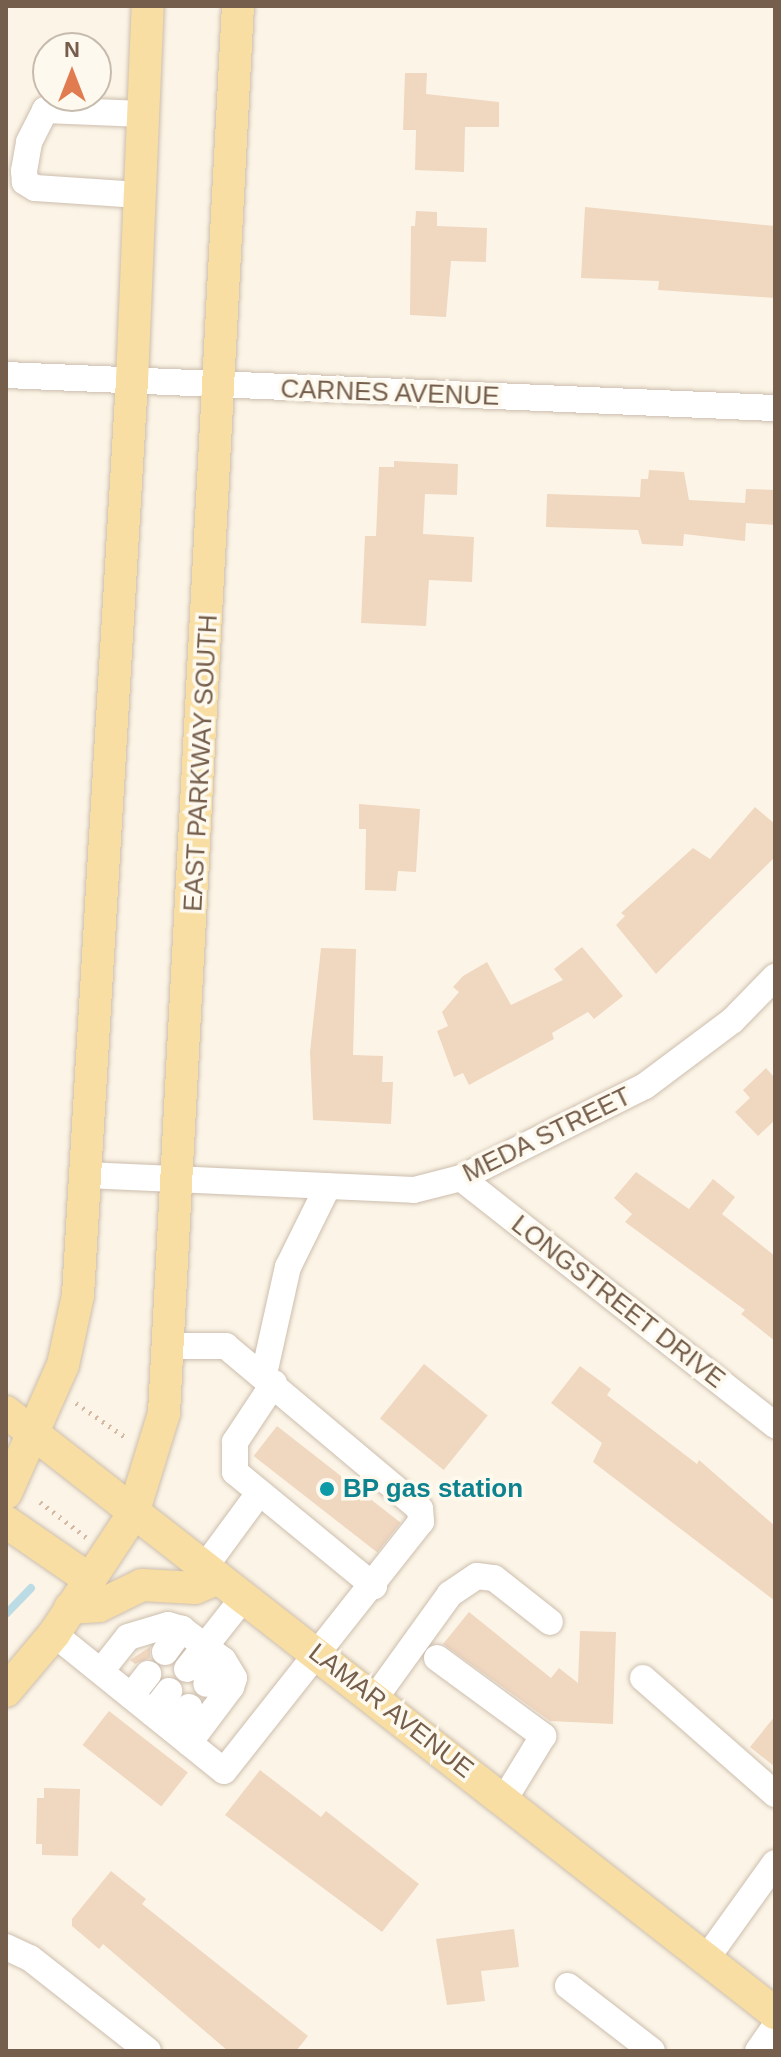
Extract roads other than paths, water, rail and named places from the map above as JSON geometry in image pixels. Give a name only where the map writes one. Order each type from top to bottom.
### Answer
[{"type":"main road","points":[[6,1493],[35,1436],[63,1365],[78,1295],[132,381],[148,6]]},
{"type":"main road","name":"EAST PARKWAY SOUTH","points":[[6,1691],[62,1621],[133,1514],[164,1413],[180,1178],[238,6]]},
{"type":"main road","name":"LAMAR AVENUE","points":[[6,1412],[133,1514],[320,1654],[775,2013]]},
{"type":"main road","points":[[6,1522],[89,1579]]},
{"type":"main road","points":[[62,1621],[142,1585],[195,1588],[211,1573]]},
{"type":"street","points":[[139,195],[35,188],[25,182],[24,171],[29,142],[45,110],[143,114]]},
{"type":"street","name":"CARNES AVENUE","points":[[6,375],[775,408]]},
{"type":"street","name":"MEDA STREET","points":[[86,1175],[414,1190],[461,1178],[645,1086],[732,1021],[775,977]]},
{"type":"street","name":"LONGSTREET DRIVE","points":[[461,1178],[775,1425]]},
{"type":"street","points":[[328,1186],[288,1267],[269,1379],[235,1442],[235,1472],[374,1586]]},
{"type":"street","points":[[62,1621],[101,1671],[224,1771],[374,1586],[421,1522],[420,1509],[226,1346],[169,1346]]},
{"type":"street","points":[[211,1573],[259,1493]]},
{"type":"street","points":[[375,1698],[450,1594],[477,1576],[494,1578],[550,1622]]},
{"type":"street","points":[[197,1676],[215,1653],[244,1597]]},
{"type":"street","points":[[101,1671],[139,1630],[168,1625],[182,1629],[215,1653],[234,1678],[231,1687],[171,1729]]},
{"type":"street","points":[[165,1652],[182,1629]]},
{"type":"street","points":[[437,1658],[543,1736],[504,1800]]},
{"type":"street","points":[[131,1696],[148,1674]]},
{"type":"street","points":[[643,1678],[775,1794]]},
{"type":"street","points":[[171,1729],[179,1699]]},
{"type":"street","points":[[706,1959],[775,1863]]},
{"type":"street","points":[[6,1947],[30,1958],[148,2051]]},
{"type":"street","points":[[568,1986],[652,2051]]},
{"type":"street","points":[[758,2051],[775,2027]]},
{"type":"waterway","points":[[6,1614],[31,1588]]},
{"type":"place","name":"BP gas station","points":[[327,1489]]}]
